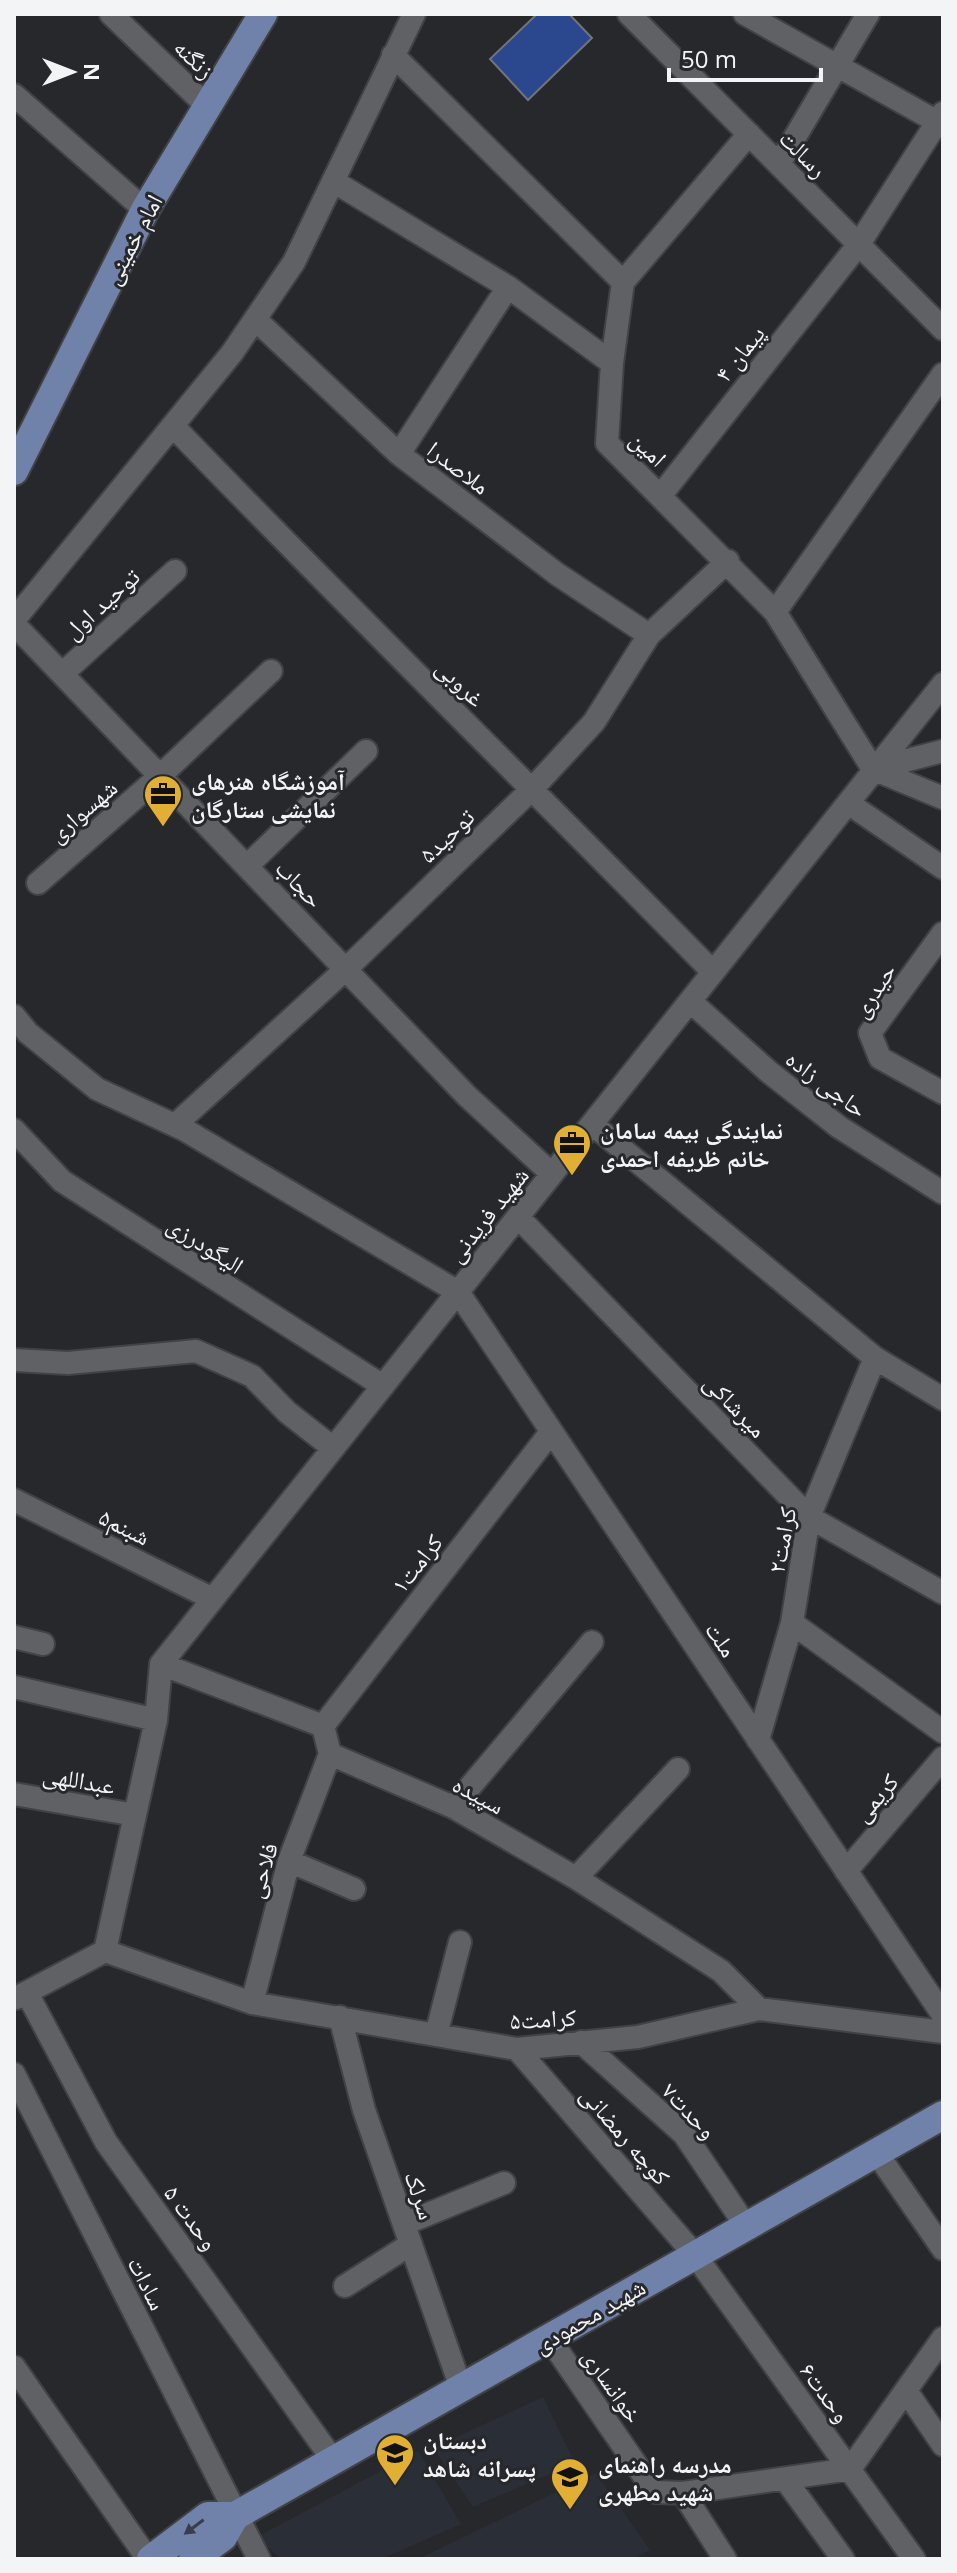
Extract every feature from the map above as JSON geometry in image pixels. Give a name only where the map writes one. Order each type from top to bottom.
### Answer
[{"type":"main road","name":"امام خمینی","points":[[14,471],[24,426],[145,210],[263,14]]},
{"type":"main road","name":"شهید محمودی","points":[[150,2559],[208,2516],[235,2516],[943,2115]]},
{"type":"main road","name":"شهید محمودی","points":[[193,2559],[223,2537],[235,2516]]},
{"type":"street","name":"زنگنه","points":[[111,14],[207,106]]},
{"type":"street","points":[[14,622],[174,427],[294,262],[414,14]]},
{"type":"street","name":"رسالت","points":[[629,14],[943,329]]},
{"type":"street","points":[[745,14],[941,120]]},
{"type":"street","points":[[779,164],[868,14]]},
{"type":"street","points":[[393,55],[623,282],[749,134]]},
{"type":"street","points":[[14,95],[145,210]]},
{"type":"street","name":"پیمان ۴","points":[[661,495],[859,244],[941,120]]},
{"type":"street","points":[[333,181],[508,287],[612,363]]},
{"type":"street","name":"امین","points":[[623,282],[612,363],[607,443],[728,561],[775,612],[873,769]]},
{"type":"street","points":[[399,454],[508,287]]},
{"type":"street","name":"ملاصدرا","points":[[255,319],[399,454],[557,574],[649,635]]},
{"type":"street","points":[[775,612],[943,374]]},
{"type":"street","name":"غروبی","points":[[174,427],[344,604],[533,788],[713,972]]},
{"type":"street","name":"توحید۵","points":[[175,1125],[347,968],[533,788],[594,722],[649,635],[728,561]]},
{"type":"street","name":"توحید اول","points":[[62,674],[175,571]]},
{"type":"street","name":"حجاب","points":[[14,622],[467,1096],[552,1174]]},
{"type":"street","name":"شهسواری","points":[[38,883],[160,776],[271,671]]},
{"type":"street","name":"شهید فریدنی","points":[[161,1664],[943,684]]},
{"type":"street","points":[[247,866],[366,751]]},
{"type":"street","points":[[873,769],[943,751]]},
{"type":"street","points":[[873,769],[943,798]]},
{"type":"street","points":[[848,803],[943,868]]},
{"type":"street","name":"حیدری","points":[[943,933],[870,1033],[880,1058],[943,1093]]},
{"type":"street","name":"حاجی زاده","points":[[690,1001],[769,1072],[839,1127],[943,1193]]},
{"type":"street","points":[[14,1016],[28,1033],[97,1089],[175,1125],[458,1292]]},
{"type":"street","points":[[592,1124],[875,1358],[943,1399]]},
{"type":"street","name":"الیگودرزی","points":[[14,1130],[62,1181],[383,1386]]},
{"type":"street","name":"میرشاکی","points":[[518,1217],[809,1517],[943,1593]]},
{"type":"street","name":"ملت","points":[[458,1292],[846,1871],[941,2005]]},
{"type":"street","points":[[14,1360],[68,1363],[196,1351],[252,1376],[287,1412],[333,1448]]},
{"type":"street","name":"کرامت۲","points":[[758,1740],[792,1623],[809,1517],[875,1358]]},
{"type":"street","name":"کرامت۱","points":[[323,1726],[551,1432]]},
{"type":"street","name":"شبنم۵","points":[[14,1500],[213,1599]]},
{"type":"street","points":[[792,1623],[943,1732]]},
{"type":"street","points":[[14,1637],[43,1644]]},
{"type":"street","points":[[453,1807],[592,1642]]},
{"type":"street","points":[[21,1996],[105,1951],[156,1720],[161,1664],[323,1726],[330,1754]]},
{"type":"street","points":[[14,1687],[156,1720]]},
{"type":"street","name":"سپیده","points":[[330,1754],[453,1807],[576,1878],[721,1971],[759,2009]]},
{"type":"street","name":"فلاحی","points":[[252,2003],[289,1861],[330,1754]]},
{"type":"street","name":"کریمی","points":[[846,1871],[943,1758]]},
{"type":"street","points":[[576,1878],[678,1769]]},
{"type":"street","name":"عبداللهی","points":[[14,1794],[135,1815]]},
{"type":"street","points":[[289,1861],[354,1889]]},
{"type":"street","points":[[436,2035],[460,1942]]},
{"type":"street","name":"کرامت۵","points":[[105,1951],[252,2003],[517,2049],[638,2037],[759,2009],[943,2032]]},
{"type":"street","name":"وحدت ۵","points":[[21,1996],[106,2142],[333,2460]]},
{"type":"street","name":"سرلک","points":[[340,2017],[364,2110],[461,2388]]},
{"type":"street","name":"۷وحدت","points":[[581,2042],[684,2134],[746,2226]]},
{"type":"street","name":"کوچه رمضانی","points":[[517,2049],[695,2255]]},
{"type":"street","name":"سادات","points":[[14,2074],[259,2559]]},
{"type":"street","points":[[876,2152],[943,2249]]},
{"type":"street","points":[[345,2286],[408,2234],[504,2183]]},
{"type":"street","name":"وحدت۶","points":[[695,2255],[914,2559]]},
{"type":"street","name":"خوانساری","points":[[549,2338],[655,2492],[683,2493]]},
{"type":"street","points":[[725,2559],[683,2493],[850,2469],[943,2338]]},
{"type":"street","points":[[14,2367],[150,2559]]},
{"type":"street","points":[[907,2392],[943,2445]]},
{"type":"street","points":[[785,2479],[843,2559]]},
{"type":"shaded area","points":[[543,2397],[575,2463],[473,2507],[433,2448]]},
{"type":"shaded area","name":"دبستان پسرانه شاهد","points":[[418,2451],[461,2524],[382,2559],[281,2559],[257,2537]]},
{"type":"shaded area","name":"مدرسه راهنمای شهید مطهری","points":[[596,2473],[650,2550],[633,2559],[418,2559]]},
{"type":"building","points":[[537,14],[569,14],[592,38],[528,100],[490,59]]},
{"type":"place","name":"آموزشگاه هنرهای نمایشی ستارگان","points":[[163,828]]},
{"type":"place","name":"نمایندگی بیمه سامان خانم ظریفه احمدی","points":[[572,1177]]},
{"type":"place","name":"دبستان پسرانه شاهد","points":[[395,2487]]},
{"type":"place","name":"مدرسه راهنمای شهید مطهری","points":[[570,2511]]}]
